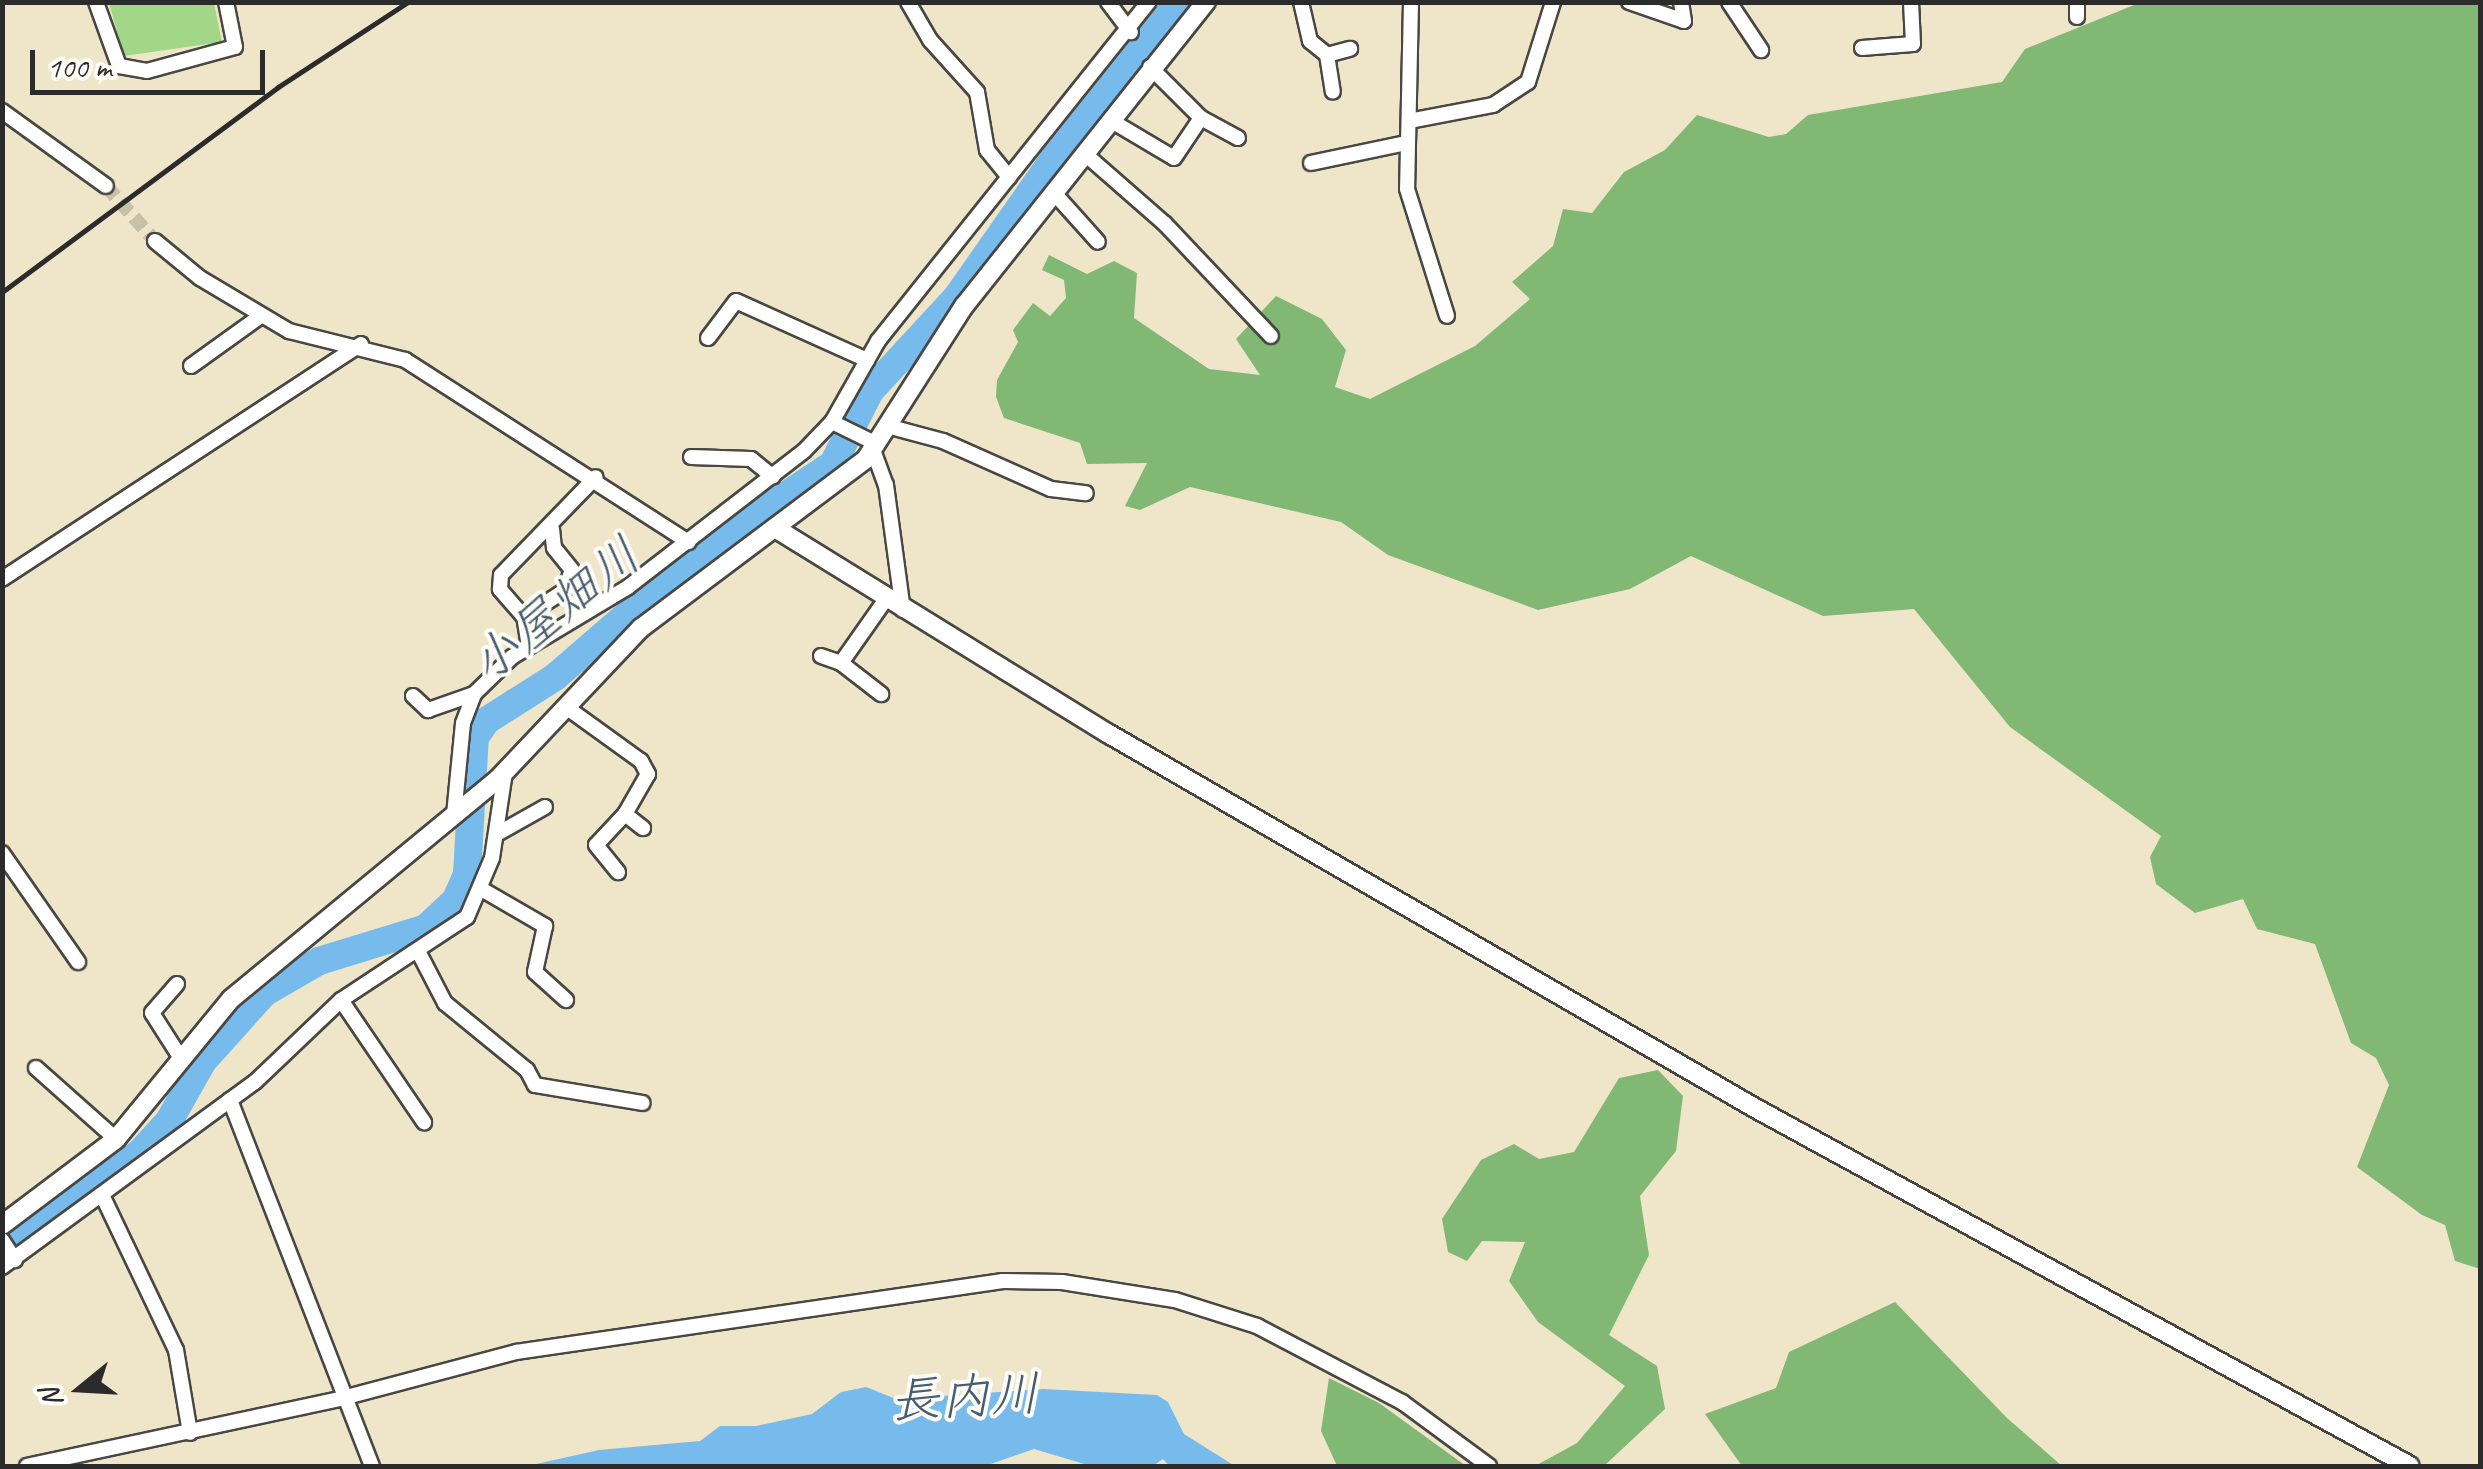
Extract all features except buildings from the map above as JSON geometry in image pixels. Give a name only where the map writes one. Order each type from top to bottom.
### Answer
[{"type":"street","points":[[96,2],[119,66],[146,71],[235,47],[226,2]]},
{"type":"street","points":[[908,2],[930,40],[977,92],[987,150],[1009,177]]},
{"type":"street","points":[[1108,2],[1130,32]]},
{"type":"street","points":[[413,696],[428,710],[474,694],[528,648],[689,542],[837,424],[866,360],[1009,177],[1130,32],[1149,2]]},
{"type":"street","points":[[2,1225],[116,1140],[231,999],[501,776],[641,628],[775,528],[872,444],[964,306],[1206,2]]},
{"type":"street","points":[[1301,2],[1310,41],[1327,55],[1333,92]]},
{"type":"street","points":[[1412,2],[1407,189],[1447,316]]},
{"type":"street","points":[[1409,121],[1493,105],[1519,90],[1528,82],[1553,2]]},
{"type":"street","points":[[1629,2],[1684,21],[1680,2]]},
{"type":"street","points":[[1729,2],[1761,50]]},
{"type":"street","points":[[1862,48],[1913,44],[1911,2]]},
{"type":"street","points":[[1327,55],[1350,49]]},
{"type":"street","points":[[1150,68],[1201,118],[1238,138]]},
{"type":"street","points":[[2,110],[106,186]]},
{"type":"street","points":[[1110,120],[1174,158],[1201,118]]},
{"type":"street","points":[[1311,163],[1406,143]]},
{"type":"street","points":[[1085,154],[1165,224],[1271,336]]},
{"type":"street","points":[[1055,194],[1098,242]]},
{"type":"street","points":[[155,241],[289,332],[361,344],[405,360],[596,477],[689,542]]},
{"type":"street","points":[[708,338],[736,301],[866,360]]},
{"type":"street","points":[[191,366],[262,315]]},
{"type":"street","points":[[2,579],[361,344]]},
{"type":"street","points":[[837,424],[872,444],[886,485],[904,610]]},
{"type":"street","points":[[887,426],[942,441],[1051,489],[1086,493]]},
{"type":"street","points":[[690,457],[750,459],[773,477]]},
{"type":"street","points":[[528,648],[524,617],[500,589],[501,575],[552,528],[596,477]]},
{"type":"street","points":[[524,617],[564,591],[572,570],[554,548],[552,528]]},
{"type":"street","points":[[775,528],[886,600],[1772,1117],[2410,1466]]},
{"type":"street","points":[[841,662],[886,600]]},
{"type":"street","points":[[821,656],[841,662],[881,694]]},
{"type":"street","points":[[459,812],[463,723],[474,694]]},
{"type":"street","points":[[566,707],[642,761],[648,774],[625,814],[596,845],[618,872]]},
{"type":"street","points":[[2,1240],[9,1261],[103,1197],[230,1100],[341,1000],[468,917],[482,890],[498,834],[501,776]]},
{"type":"street","points":[[498,834],[545,806]]},
{"type":"street","points":[[625,814],[642,828]]},
{"type":"street","points":[[2,853],[78,962]]},
{"type":"street","points":[[482,890],[545,926],[535,972],[566,1000]]},
{"type":"street","points":[[418,951],[444,1003],[527,1070],[535,1085],[643,1103]]},
{"type":"street","points":[[177,984],[152,1014],[182,1060]]},
{"type":"street","points":[[341,1000],[424,1122]]},
{"type":"street","points":[[36,1068],[116,1140]]},
{"type":"street","points":[[230,1100],[372,1466]]},
{"type":"street","points":[[103,1197],[176,1350],[190,1433]]},
{"type":"street","points":[[27,1466],[343,1398],[516,1352],[922,1289],[1062,1282],[1175,1300],[1257,1326],[1402,1402],[1489,1466]]},
{"type":"green space","points":[[109,3],[214,3],[222,42],[124,56]]},
{"type":"green space","points":[[2139,3],[2480,3],[2480,1269],[2455,1261],[2445,1225],[2422,1215],[2357,1167],[2389,1085],[2376,1058],[2351,1043],[2315,944],[2257,929],[2243,899],[2195,913],[2156,884],[2150,857],[2161,836],[2010,727],[1914,609],[1823,616],[1691,556],[1630,589],[1538,610],[1388,555],[1341,522],[1190,487],[1140,510],[1125,506],[1147,463],[1087,464],[1080,443],[1004,418],[996,397],[997,380],[1018,342],[1013,330],[1033,303],[1050,316],[1066,298],[1064,280],[1042,270],[1049,255],[1087,274],[1114,261],[1137,273],[1134,318],[1209,369],[1260,375],[1236,339],[1276,296],[1322,319],[1346,350],[1335,387],[1370,399],[1475,346],[1530,299],[1512,282],[1553,246],[1563,209],[1592,213],[1624,172],[1665,150],[1697,115],[1769,137],[1786,134],[1808,115],[2002,82],[2025,49]]},
{"type":"green space","points":[[1658,1070],[1683,1096],[1676,1151],[1640,1196],[1649,1255],[1609,1335],[1657,1366],[1665,1409],[1604,1466],[1535,1466],[1577,1443],[1625,1386],[1538,1322],[1509,1281],[1525,1242],[1482,1241],[1467,1261],[1448,1252],[1442,1219],[1481,1160],[1514,1144],[1539,1159],[1574,1152],[1619,1078]]},
{"type":"green space","points":[[1895,1302],[2007,1418],[2062,1466],[1742,1466],[1705,1414],[1776,1388],[1789,1352]]},
{"type":"green space","points":[[1329,1378],[1379,1403],[1466,1466],[1337,1466],[1321,1431]]},
{"type":"water","name":"長内川","points":[[866,1387],[896,1399],[1043,1389],[1157,1395],[1168,1402],[1184,1434],[1235,1466],[1169,1466],[1163,1459],[1153,1466],[1091,1466],[1034,1449],[985,1466],[527,1466],[599,1450],[700,1441],[720,1426],[756,1426],[812,1414],[841,1392]]},
{"type":"waterway","name":"小屋畑川","points":[[2,1239],[140,1153],[169,1121],[203,1061],[264,993],[319,961],[426,928],[456,900],[467,874],[475,737],[486,721],[555,677],[695,556],[833,464],[870,391],[957,297],[1053,160],[1179,2]]},
{"type":"tunnel","points":[[106,186],[155,241]]},
{"type":"railway","points":[[2,292],[278,87],[408,2]]}]
